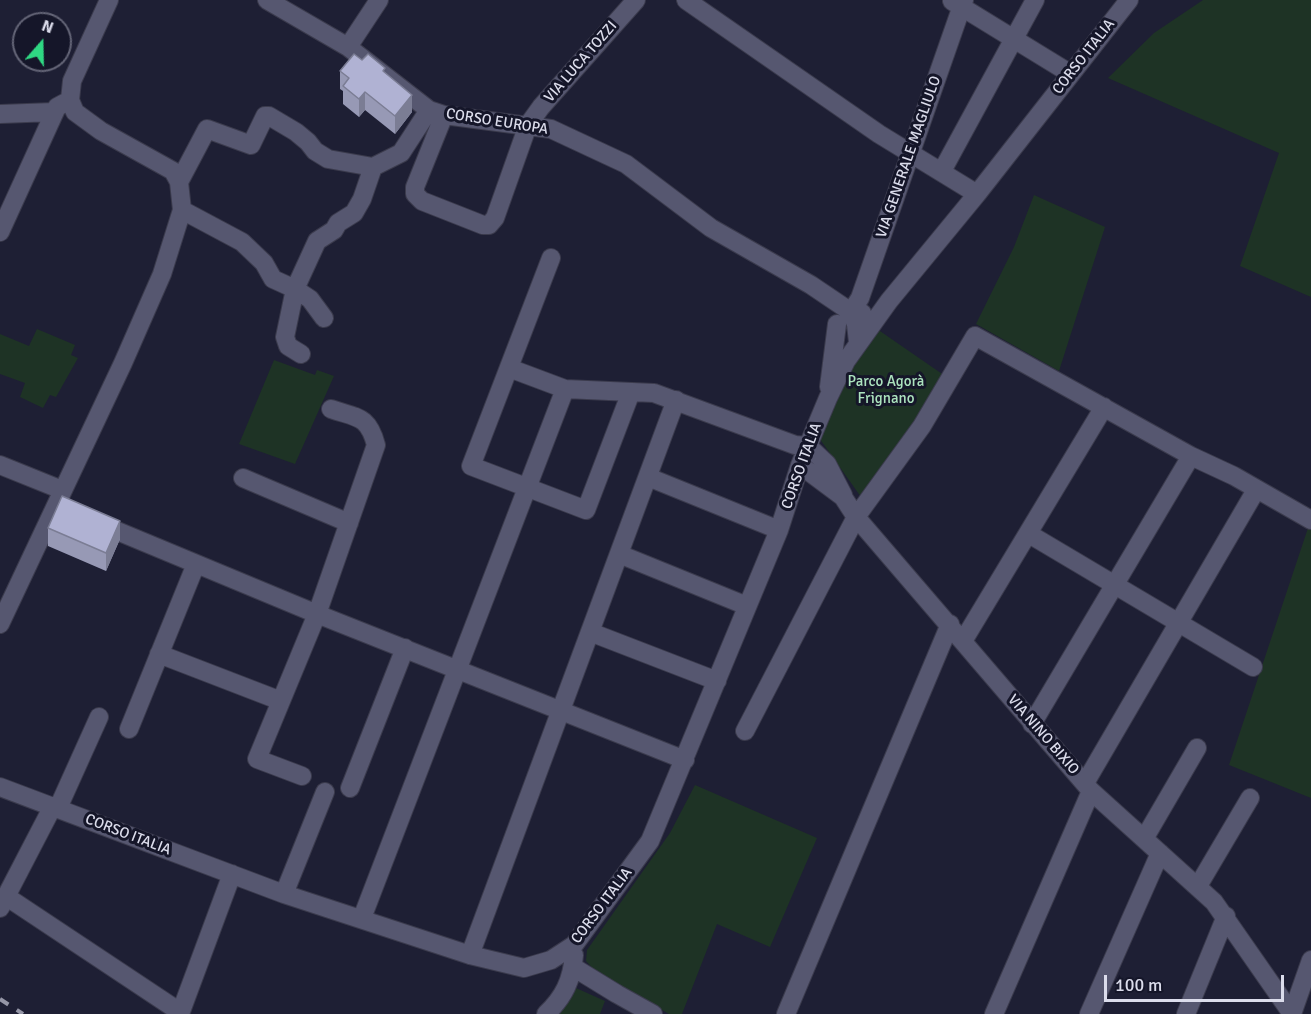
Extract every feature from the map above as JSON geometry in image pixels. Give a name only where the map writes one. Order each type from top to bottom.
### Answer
[{"type":"street","points":[[0,624],[123,363],[162,274],[182,210],[179,182],[173,171],[101,131],[75,112],[70,100],[72,81],[108,0]]},
{"type":"street","name":"CORSO EUROPA","points":[[267,0],[348,47],[436,112],[551,129],[626,164],[711,228],[832,299]]},
{"type":"street","points":[[348,47],[380,0]]},
{"type":"street","name":"VIA LUCA TOZZI","points":[[436,112],[415,186],[415,194],[422,201],[486,225],[491,223],[495,218],[528,124],[636,0]]},
{"type":"street","points":[[686,0],[879,134],[977,194]]},
{"type":"street","points":[[942,171],[1035,0]]},
{"type":"street","name":"CORSO ITALIA","points":[[0,788],[284,894],[470,955],[524,968],[551,960],[574,945],[650,841],[779,530],[800,465],[828,398],[858,342],[1129,0]]},
{"type":"street","points":[[959,2],[1071,74]]},
{"type":"street","name":"VIA GENERALE MAGLIULO","points":[[851,312],[860,298],[911,153],[959,2]]},
{"type":"street","points":[[0,232],[54,112],[57,107],[70,100]]},
{"type":"street","points":[[0,114],[54,112]]},
{"type":"street","points":[[179,182],[207,129],[251,144],[265,116],[269,116],[296,132],[315,151],[328,159],[373,168],[401,153],[436,112]]},
{"type":"street","points":[[301,354],[288,346],[285,337],[296,289],[317,242],[334,230],[338,223],[354,213],[362,199],[373,168]]},
{"type":"street","points":[[182,210],[242,242],[264,263],[273,279],[296,289],[310,299],[324,318]]},
{"type":"street","points":[[551,258],[471,466],[586,510],[631,392]]},
{"type":"street","points":[[832,299],[851,312],[865,313],[882,310]]},
{"type":"street","points":[[828,398],[837,324],[832,299]]},
{"type":"street","points":[[851,312],[856,324],[858,342]]},
{"type":"street","points":[[837,324],[845,336],[858,342]]},
{"type":"street","points":[[745,731],[856,517],[922,426],[975,336],[1311,520]]},
{"type":"street","points":[[508,368],[565,389],[654,393],[795,445],[808,446],[827,464],[843,497]]},
{"type":"street","points":[[362,918],[459,669],[525,488],[565,389]]},
{"type":"street","points":[[470,955],[676,400]]},
{"type":"street","points":[[963,641],[1104,407]]},
{"type":"street","points":[[303,776],[257,759],[316,614],[376,445],[372,428],[364,420],[331,409]]},
{"type":"street","points":[[1032,724],[1191,456]]},
{"type":"street","points":[[0,465],[59,498],[196,564],[316,614],[685,759]]},
{"type":"street","name":"VIA NINO BIXIO","points":[[800,465],[843,497],[856,517],[1088,787],[1198,886],[1226,916],[1288,1012]]},
{"type":"street","points":[[648,477],[779,530]]},
{"type":"street","points":[[243,478],[348,523]]},
{"type":"street","points":[[994,1014],[1088,787],[1256,490]]},
{"type":"street","points":[[1029,534],[1253,667]]},
{"type":"street","points":[[618,554],[747,606]]},
{"type":"street","points":[[129,729],[196,564]]},
{"type":"street","points":[[786,1014],[950,624]]},
{"type":"street","points":[[590,632],[717,681]]},
{"type":"street","points":[[350,788],[405,648]]},
{"type":"street","points":[[159,654],[281,701]]},
{"type":"street","points":[[99,717],[56,807],[3,902],[180,1013],[232,874]]},
{"type":"street","points":[[1144,839],[1197,748]]},
{"type":"street","points":[[284,894],[325,792]]},
{"type":"street","points":[[1198,886],[1250,798]]},
{"type":"street","points":[[1089,1014],[1160,853]]},
{"type":"street","points":[[1186,1014],[1226,916]]},
{"type":"street","points":[[549,1011],[565,992],[573,967],[574,945]]},
{"type":"street","points":[[1288,1012],[1311,960]]},
{"type":"street","points":[[573,967],[653,1014]]},
{"type":"green space","points":[[1203,0],[1311,0],[1311,297],[1240,266],[1279,153],[1108,78],[1154,33]]},
{"type":"green space","points":[[1034,195],[1105,227],[1059,371],[976,324],[1014,247]]},
{"type":"green space","points":[[37,329],[75,345],[71,355],[78,358],[56,397],[50,395],[43,408],[20,397],[25,383],[0,374],[0,334],[29,346]]},
{"type":"green space","name":"Parco Agorà Frignano","points":[[877,329],[948,378],[861,497],[817,435],[830,401]]},
{"type":"green space","points":[[274,360],[315,375],[317,370],[334,376],[295,464],[239,444]]},
{"type":"green space","points":[[1308,528],[1311,529],[1311,798],[1229,765]]},
{"type":"green space","points":[[695,785],[817,838],[770,947],[717,924],[682,1014],[669,1014],[595,971],[586,961],[587,950],[670,833]]},
{"type":"green space","points":[[576,988],[605,1001],[600,1014],[556,1014]]},
{"type":"building","points":[[354,54],[362,60],[368,54],[385,68],[383,71],[412,95],[395,116],[365,92],[359,99],[343,86],[349,78],[340,71]]},
{"type":"building","points":[[62,496],[120,521],[106,553],[48,528]]},
{"type":"railway","points":[[0,999],[23,1014]]}]
